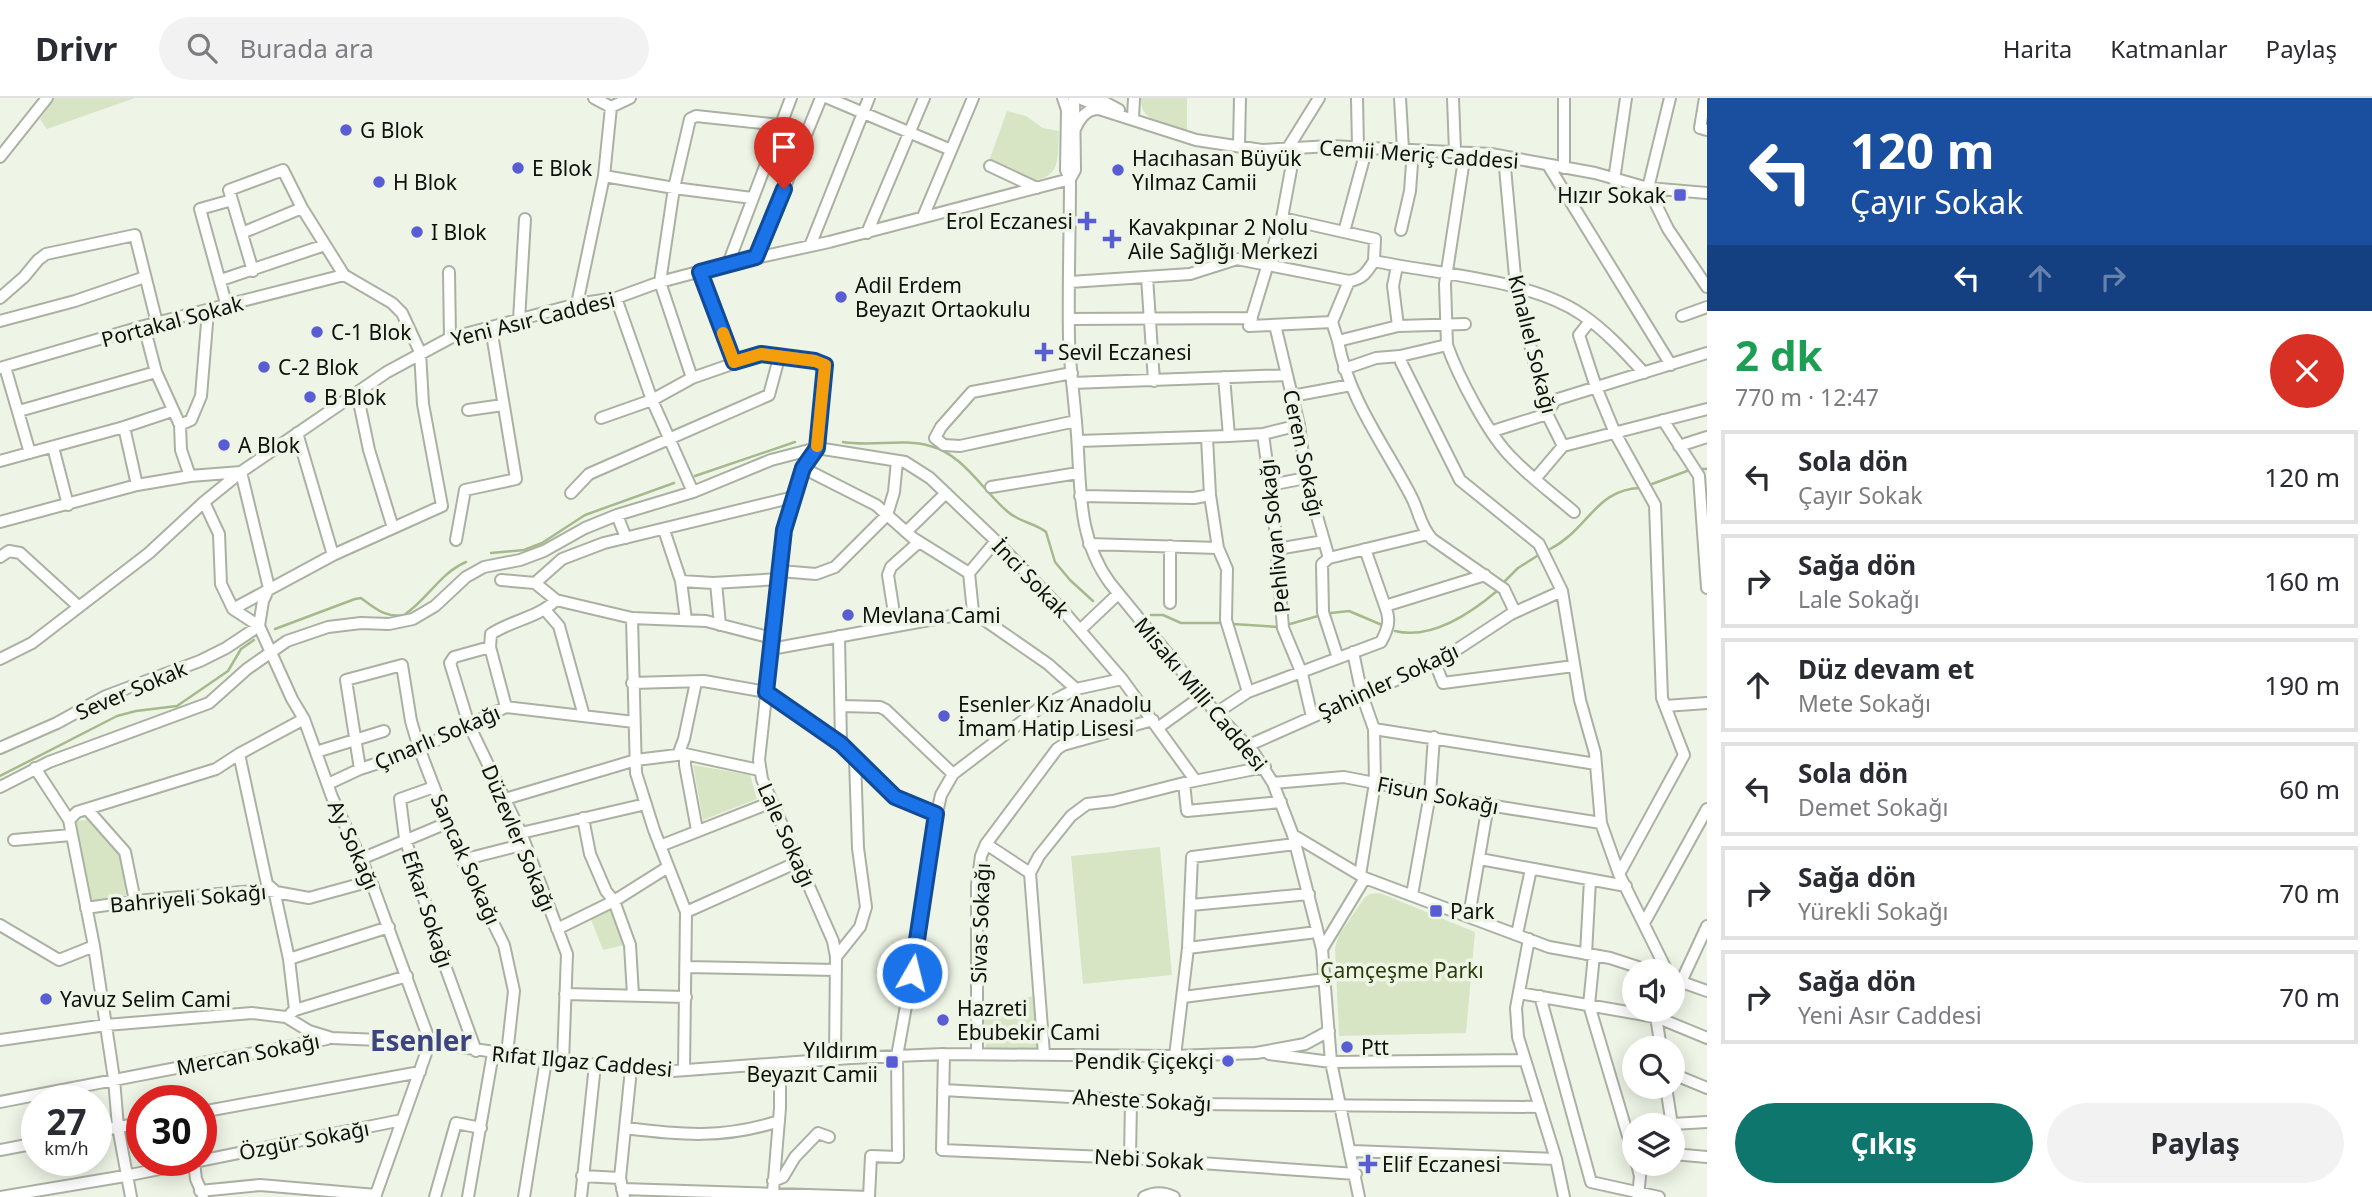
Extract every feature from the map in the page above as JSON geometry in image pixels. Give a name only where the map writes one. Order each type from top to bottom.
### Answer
[{"type":"street","points":[[0,157],[47,98]]},
{"type":"street","points":[[594,98],[611,107]]},
{"type":"street","points":[[611,107],[630,98]]},
{"type":"street","points":[[728,264],[790,98]]},
{"type":"street","points":[[756,257],[821,98]]},
{"type":"street","points":[[828,98],[951,150]]},
{"type":"street","points":[[810,246],[869,98]]},
{"type":"street","points":[[867,233],[924,98]]},
{"type":"street","points":[[923,217],[973,98]]},
{"type":"street","points":[[1073,98],[1113,113]]},
{"type":"street","name":"Misakı Milli Caddesi","points":[[1070,179],[1066,170],[1067,110],[1073,98]]},
{"type":"street","name":"Misakı Milli Caddesi","points":[[1073,98],[1074,170],[1070,179],[1072,378],[1080,496],[1089,544],[1101,570],[1118,594],[1216,713],[1265,767],[1281,802],[1294,839],[1322,949],[1331,1062],[1352,1151],[1359,1197]]},
{"type":"street","points":[[1133,118],[1134,98]]},
{"type":"street","points":[[1239,145],[1240,98]]},
{"type":"street","points":[[1250,322],[1282,219],[1292,148],[1319,98]]},
{"type":"street","points":[[1344,232],[1362,147],[1357,98]]},
{"type":"street","points":[[1400,98],[1408,149],[1410,191],[1401,230]]},
{"type":"street","points":[[1453,98],[1460,153],[1446,275],[1447,345],[1455,366],[1510,457],[1574,512]]},
{"type":"street","points":[[1564,98],[1564,168]]},
{"type":"street","points":[[1614,180],[1626,98]]},
{"type":"street","points":[[1670,98],[1648,188],[1668,229],[1707,287]]},
{"type":"street","points":[[1704,98],[1700,128],[1707,130]]},
{"type":"street","points":[[1097,99],[1133,118]]},
{"type":"street","points":[[577,304],[604,176],[611,107]]},
{"type":"street","points":[[1075,129],[1089,110],[1099,109],[1133,118]]},
{"type":"street","points":[[692,378],[660,282],[674,188],[688,124],[693,117],[780,125]]},
{"type":"street","name":"Cemii Meriç Caddesi","points":[[1133,118],[1196,140],[1262,150],[1362,147],[1504,157],[1648,188],[1707,192]]},
{"type":"street","name":"Kınalıel Sokağı","points":[[1504,157],[1516,287],[1548,414],[1563,446]]},
{"type":"street","points":[[1548,165],[1671,365]]},
{"type":"street","points":[[990,166],[1037,187]]},
{"type":"street","points":[[233,609],[333,555],[442,506],[423,404],[420,352],[402,313],[344,275],[302,208],[283,170],[229,190],[253,271]]},
{"type":"street","points":[[604,176],[751,198]]},
{"type":"street","name":"Yeni Asır Caddesi","points":[[0,659],[32,643],[149,553],[241,472],[357,392],[420,352],[450,338],[577,304],[616,298],[660,282],[728,264],[867,233],[1070,179]]},
{"type":"street","points":[[227,307],[200,209],[232,200]]},
{"type":"street","points":[[242,233],[302,208]]},
{"type":"street","points":[[519,320],[525,219]]},
{"type":"street","points":[[1070,282],[1190,274],[1237,259],[1349,281],[1358,280],[1374,261],[1375,239],[1282,219]]},
{"type":"street","points":[[0,298],[46,254],[135,235],[157,323]]},
{"type":"street","points":[[221,281],[325,245]]},
{"type":"street","points":[[1374,261],[1516,287],[1550,298],[1590,321],[1616,343],[1644,373]]},
{"type":"street","points":[[1397,266],[1393,286],[1398,326]]},
{"type":"street","points":[[449,272],[450,338]]},
{"type":"street","points":[[700,272],[734,362]]},
{"type":"street","name":"Portakal Sokak","points":[[3,367],[144,326],[344,275]]},
{"type":"street","points":[[0,321],[75,301],[145,277]]},
{"type":"street","points":[[1147,277],[1154,381]]},
{"type":"street","points":[[1349,281],[1332,322],[1344,369],[1413,499],[1423,529],[1504,589],[1516,612]]},
{"type":"street","points":[[616,298],[652,400],[693,492]]},
{"type":"street","points":[[1682,316],[1707,307]]},
{"type":"street","points":[[180,425],[191,420],[201,396],[208,311]]},
{"type":"street","points":[[1070,318],[1151,317],[1275,325],[1332,322]]},
{"type":"street","points":[[1590,321],[1580,335],[1596,387],[1615,433],[1655,505],[1662,698],[1684,755],[1619,873]]},
{"type":"street","points":[[1338,341],[1398,326],[1465,324]]},
{"type":"street","points":[[1275,325],[1287,375]]},
{"type":"street","points":[[144,326],[156,372],[180,425],[181,450],[190,477]]},
{"type":"street","points":[[456,540],[465,490],[516,479],[491,328]]},
{"type":"street","points":[[1344,369],[1376,359],[1447,345]]},
{"type":"street","points":[[0,787],[35,768],[204,706],[216,699],[247,669],[287,641],[328,626],[389,624],[413,619],[435,606],[466,577],[484,567],[520,560],[617,515],[693,492],[771,460],[817,448],[825,365],[815,361],[761,354],[692,378],[652,400],[601,418]]},
{"type":"street","points":[[1493,431],[1548,414],[1555,400],[1707,354]]},
{"type":"street","points":[[1400,356],[1460,480],[1539,544],[1562,591],[1574,666],[1596,764],[1601,823],[1619,873],[1661,959]]},
{"type":"street","points":[[571,494],[589,474],[769,395],[779,358]]},
{"type":"street","points":[[3,367],[30,453]]},
{"type":"street","points":[[19,411],[156,372]]},
{"type":"street","name":"Ceren Sokağı","points":[[1076,421],[960,446],[944,445],[935,438],[941,427],[972,392],[1072,378],[1154,381],[1287,375],[1299,425],[1306,478],[1329,558]]},
{"type":"street","points":[[1224,377],[1229,436]]},
{"type":"street","points":[[1292,396],[1351,385]]},
{"type":"street","points":[[357,392],[369,450],[393,528]]},
{"type":"street","points":[[468,410],[503,405]]},
{"type":"street","points":[[1535,479],[1563,446],[1707,409]]},
{"type":"street","points":[[0,461],[172,411]]},
{"type":"street","points":[[1662,421],[1703,480],[1707,588]]},
{"type":"street","points":[[1078,442],[1263,434],[1299,425]]},
{"type":"street","points":[[124,427],[137,485]]},
{"type":"street","points":[[297,433],[333,555]]},
{"type":"street","name":"Pehlivan Sokağı","points":[[1263,434],[1277,549],[1283,628],[1302,674],[1312,717]]},
{"type":"street","points":[[1679,446],[1707,437]]},
{"type":"street","points":[[1207,438],[1210,495],[1218,548],[1227,569],[1226,620],[1248,692]]},
{"type":"street","points":[[53,447],[68,505]]},
{"type":"street","name":"İnci Sokak","points":[[817,448],[897,461],[917,468],[946,493],[996,541],[1122,678],[1156,724],[1189,781]]},
{"type":"street","name":"Lale Sokağı","points":[[817,448],[803,468],[784,530],[759,770],[833,941],[836,957],[835,1059]]},
{"type":"street","points":[[681,581],[716,583],[779,575],[816,574],[835,567],[887,515],[894,492],[897,461]]},
{"type":"street","points":[[803,468],[863,496],[919,542],[969,573]]},
{"type":"street","points":[[0,522],[137,485],[241,472],[269,589],[262,601],[259,626],[233,609],[221,584],[219,534],[204,502]]},
{"type":"street","points":[[991,486],[1078,473]]},
{"type":"street","points":[[1270,485],[1306,478]]},
{"type":"street","points":[[906,532],[946,493]]},
{"type":"street","points":[[1080,496],[1194,498],[1210,495]]},
{"type":"street","points":[[535,583],[562,559],[604,543],[794,497]]},
{"type":"street","points":[[617,515],[626,538]]},
{"type":"street","points":[[664,530],[681,581],[686,620]]},
{"type":"street","points":[[1338,658],[1323,612],[1322,564],[1329,558],[1428,534]]},
{"type":"street","points":[[973,612],[969,573],[996,541]]},
{"type":"street","points":[[1277,549],[1324,541]]},
{"type":"street","points":[[896,626],[888,575],[891,568],[919,542]]},
{"type":"street","points":[[1089,544],[1218,548]]},
{"type":"street","points":[[1170,546],[1170,603]]},
{"type":"street","points":[[1216,713],[1248,692],[1302,674],[1381,642],[1388,628],[1389,615],[1365,549]]},
{"type":"street","points":[[0,557],[9,551],[20,553],[78,606]]},
{"type":"street","points":[[1385,606],[1485,575]]},
{"type":"street","points":[[501,580],[535,583],[556,600],[632,618],[706,621],[772,643],[839,636],[973,612],[1048,664],[1076,689]]},
{"type":"street","points":[[716,583],[720,625]]},
{"type":"street","name":"Şahinler Sokağı","points":[[1247,746],[1434,663],[1516,612],[1562,591]]},
{"type":"street","points":[[1080,630],[1118,594]]},
{"type":"street","points":[[506,707],[491,647],[491,634],[502,627],[545,611],[556,600]]},
{"type":"street","points":[[545,611],[559,626],[584,716]]},
{"type":"street","points":[[632,618],[636,774],[686,912],[684,1070]]},
{"type":"street","name":"Ay Sokağı","points":[[259,626],[304,719],[328,784],[371,881],[430,1042]]},
{"type":"street","name":"Sever Sokak","points":[[0,748],[57,723],[106,696],[200,661],[259,626]]},
{"type":"street","points":[[839,636],[841,744]]},
{"type":"street","name":"Düzevler Sokağı","points":[[491,647],[454,657],[450,663],[469,725],[523,838],[567,954],[563,1062]]},
{"type":"street","points":[[1322,949],[1363,876],[1375,783],[1374,729],[1362,695],[1353,652]]},
{"type":"street","points":[[1434,663],[1443,683],[1574,666]]},
{"type":"street","name":"Sancak Sokağı","points":[[355,739],[346,680],[402,665],[411,721],[419,748],[462,860],[504,945],[514,991],[508,1054]]},
{"type":"street","points":[[582,1176],[622,1188],[774,1187],[821,1196],[869,1197],[871,1156],[898,1157],[897,1056],[941,795],[953,774],[1041,707],[1076,689],[1122,678]]},
{"type":"street","points":[[632,683],[696,681],[766,692],[841,744],[895,797],[936,814]]},
{"type":"street","points":[[696,681],[681,755],[696,830]]},
{"type":"street","name":"Sivas Sokağı","points":[[977,1053],[977,885],[981,856],[986,844],[1056,749],[1063,745],[1156,724],[1202,696]]},
{"type":"street","points":[[1665,706],[1707,703]]},
{"type":"street","points":[[841,706],[880,707],[886,710],[953,774]]},
{"type":"street","name":"Çınarlı Sokağı","points":[[328,784],[360,769],[419,748],[506,707],[634,722]]},
{"type":"street","points":[[69,820],[76,812],[210,771],[304,719]]},
{"type":"street","points":[[1374,729],[1596,764]]},
{"type":"street","points":[[316,752],[384,731]]},
{"type":"street","points":[[1412,895],[1430,794],[1434,737]]},
{"type":"street","points":[[355,739],[360,769]]},
{"type":"street","points":[[239,754],[267,884],[274,890],[289,959],[290,1014],[407,976]]},
{"type":"street","points":[[505,799],[636,760],[681,755],[759,770]]},
{"type":"street","points":[[836,957],[860,927],[866,907],[858,848],[855,759]]},
{"type":"street","points":[[1044,1054],[1030,873],[1039,856],[1079,808],[1087,804],[1113,801],[1189,781],[1265,767]]},
{"type":"street","points":[[35,768],[69,820],[94,946],[125,1175],[131,1197]]},
{"type":"street","name":"Fisun Sokağı","points":[[1273,783],[1344,777],[1488,805],[1601,823]]},
{"type":"street","points":[[1189,781],[1187,811],[1281,802]]},
{"type":"street","name":"Efkar Sokağı","points":[[434,787],[400,799],[405,838],[444,963],[476,1051]]},
{"type":"street","points":[[660,846],[772,802]]},
{"type":"street","points":[[462,860],[583,818],[646,804]]},
{"type":"street","points":[[1469,916],[1488,805]]},
{"type":"street","points":[[87,809],[125,852],[135,901]]},
{"type":"street","points":[[1644,923],[1707,809]]},
{"type":"street","points":[[583,818],[590,854],[606,891],[614,901],[630,945],[633,995]]},
{"type":"street","points":[[361,859],[405,838],[447,823]]},
{"type":"street","points":[[14,840],[71,835]]},
{"type":"street","points":[[1175,1056],[1188,948],[1192,857],[1294,839],[1363,876],[1549,947],[1622,962]]},
{"type":"street","points":[[986,844],[1030,873]]},
{"type":"street","points":[[1480,859],[1626,886]]},
{"type":"street","points":[[686,912],[798,862]]},
{"type":"street","points":[[557,929],[614,901],[668,867]]},
{"type":"street","points":[[1517,934],[1531,869]]},
{"type":"street","points":[[1590,880],[1589,1005],[1623,1113]]},
{"type":"street","name":"Bahriyeli Sokağı","points":[[86,908],[135,901],[274,890],[309,898],[371,881]]},
{"type":"street","points":[[1191,905],[1309,894]]},
{"type":"street","points":[[0,925],[59,960],[94,946]]},
{"type":"street","points":[[1685,966],[1707,926]]},
{"type":"street","points":[[289,959],[389,927]]},
{"type":"street","points":[[1188,948],[1317,932]]},
{"type":"street","points":[[1529,939],[1517,1008],[1518,1037],[1556,1159],[1564,1197]]},
{"type":"street","points":[[686,967],[836,971]]},
{"type":"street","points":[[1183,997],[1325,979]]},
{"type":"street","points":[[1685,983],[1707,991]]},
{"type":"street","points":[[1519,993],[1622,1009]]},
{"type":"street","points":[[565,994],[686,997]]},
{"type":"street","points":[[1540,996],[1591,1182],[1659,1197]]},
{"type":"street","name":"Rıfat Ilgaz Caddesi","points":[[0,1040],[106,1025],[232,1013],[290,1014],[309,1031],[332,1038],[430,1042],[563,1062],[631,1069],[684,1070],[835,1059],[977,1053],[1175,1056],[1256,1053],[1305,1044],[1329,1031]]},
{"type":"street","points":[[1674,1022],[1707,1038]]},
{"type":"street","name":"Mercan Sokağı","points":[[0,1102],[332,1038]]},
{"type":"street","points":[[198,1176],[202,1194],[260,1185],[375,1196],[430,1042]]},
{"type":"street","points":[[468,1197],[493,1053]]},
{"type":"street","name":"Rıfat Ilgaz Caddesi","points":[[1256,1053],[1331,1062],[1525,1060]]},
{"type":"street","points":[[943,1090],[944,1054]]},
{"type":"street","points":[[524,1197],[545,1060]]},
{"type":"street","points":[[774,1187],[780,1063]]},
{"type":"street","points":[[581,1197],[595,1065]]},
{"type":"street","points":[[622,1188],[631,1069]]},
{"type":"street","points":[[217,1109],[420,1072]]},
{"type":"street","points":[[1685,1079],[1707,1088]]},
{"type":"street","name":"Aheste Sokağı","points":[[943,1090],[1131,1100],[1341,1106],[1540,1107]]},
{"type":"street","name":"Nebi Sokak","points":[[943,1090],[942,1150],[1130,1158],[1356,1174]]},
{"type":"street","points":[[1130,1158],[1131,1100]]},
{"type":"street","points":[[1702,1123],[1707,1115]]},
{"type":"street","name":"Özgür Sokağı","points":[[217,1157],[402,1120]]},
{"type":"street","points":[[625,1128],[704,1135],[753,1130],[779,1121]]},
{"type":"street","points":[[435,1197],[456,1123],[481,1128]]},
{"type":"street","points":[[112,1128],[126,1126]]},
{"type":"street","points":[[774,1187],[795,1157],[818,1133],[828,1137]]},
{"type":"street","points":[[0,1150],[21,1146]]},
{"type":"street","points":[[1352,1151],[1556,1159]]},
{"type":"street","points":[[1685,1154],[1707,1157]]},
{"type":"street","name":"Özgür Sokağı","points":[[0,1197],[41,1193],[125,1175]]},
{"type":"street","points":[[1638,1194],[1640,1176]]},
{"type":"street","points":[[219,1190],[234,1197]]},
{"type":"street","points":[[1144,1197],[1160,1193],[1174,1197]]},
{"type":"green space","points":[[55,98],[135,98],[47,129],[40,119]]},
{"type":"green space","points":[[1141,98],[1187,98],[1187,131],[1150,117],[1142,106]]},
{"type":"green space","points":[[1007,111],[1026,116],[1043,128],[1059,131],[1058,157],[1049,175],[1031,181],[989,161]]},
{"type":"green space","points":[[693,765],[750,775],[757,799],[703,820]]},
{"type":"green space","points":[[89,819],[123,855],[124,898],[90,900],[74,822]]},
{"type":"green space","points":[[1160,847],[1172,975],[1083,984],[1071,856]]},
{"type":"green space","name":"Çamçeşme Parkı","points":[[1380,893],[1475,932],[1466,1033],[1339,1036],[1335,948],[1339,935],[1365,897]]},
{"type":"green space","points":[[611,907],[624,945],[603,950],[590,917]]},
{"type":"green space","points":[[1034,996],[1038,1049],[986,1049],[983,1007]]},
{"type":"waterway","points":[[695,476],[795,442]]},
{"type":"waterway","points":[[843,442],[919,444],[942,450],[963,465],[1008,512],[1046,532],[1055,562],[1093,601]]},
{"type":"waterway","points":[[1702,469],[1707,469]]},
{"type":"waterway","points":[[1652,484],[1687,471]]},
{"type":"waterway","points":[[491,553],[524,550],[542,543],[585,515],[674,483]]},
{"type":"waterway","points":[[1550,549],[1563,541],[1603,502],[1626,490],[1642,488]]},
{"type":"waterway","points":[[1505,581],[1518,568],[1537,556]]},
{"type":"waterway","points":[[275,629],[361,598],[386,614],[404,615],[449,573],[466,562]]},
{"type":"waterway","points":[[1395,631],[1422,632],[1450,623],[1497,591]]},
{"type":"waterway","points":[[1331,613],[1349,611],[1382,625]]},
{"type":"waterway","points":[[1151,615],[1163,615],[1181,623],[1220,623]]},
{"type":"waterway","points":[[1290,624],[1318,616]]},
{"type":"waterway","points":[[1233,624],[1279,627]]},
{"type":"waterway","points":[[0,776],[117,716],[177,706],[228,671],[241,649],[254,640]]},
{"type":"slow traffic","points":[[723,333],[734,362],[761,354],[815,361],[825,365],[817,446]]},
{"type":"place","name":"G Blok","points":[[346,130]]},
{"type":"place","name":"E Blok","points":[[518,168]]},
{"type":"place","name":"Hacıhasan Büyük Yılmaz Camii","points":[[1118,170]]},
{"type":"place","name":"H Blok","points":[[379,182]]},
{"type":"place","name":"Hızır Sokak","points":[[1680,195]]},
{"type":"place","name":"Erol Eczanesi","points":[[1087,221]]},
{"type":"place","name":"I Blok","points":[[417,232]]},
{"type":"place","name":"Kavakpınar 2 Nolu Aile Sağlığı Merkezi","points":[[1112,239]]},
{"type":"place","name":"Adil Erdem Beyazıt Ortaokulu","points":[[841,297]]},
{"type":"place","name":"C-1 Blok","points":[[317,332]]},
{"type":"place","name":"Sevil Eczanesi","points":[[1044,352]]},
{"type":"place","name":"C-2 Blok","points":[[264,367]]},
{"type":"place","name":"B Blok","points":[[310,397]]},
{"type":"place","name":"A Blok","points":[[224,445]]},
{"type":"place","name":"Mevlana Cami","points":[[848,615]]},
{"type":"place","name":"Esenler Kız Anadolu İmam Hatip Lisesi","points":[[944,716]]},
{"type":"place","name":"Park","points":[[1436,911]]},
{"type":"place","name":"Yavuz Selim Cami","points":[[46,999]]},
{"type":"place","name":"Hazreti Ebubekir Cami","points":[[943,1020]]},
{"type":"place","name":"Ptt","points":[[1347,1047]]},
{"type":"place","name":"Pendik Çiçekçi","points":[[1228,1061]]},
{"type":"place","name":"Yıldırım Beyazıt Camii","points":[[892,1062]]},
{"type":"place","name":"Elif Eczanesi","points":[[1368,1164]]},
{"type":"district","name":"Esenler","points":[[421,1040]]},
{"type":"route","points":[[784,189],[756,257],[700,272],[734,362],[761,354],[815,361],[825,365],[817,448],[803,468],[784,530],[766,692],[829,734],[895,797],[936,814],[912,973]]}]
